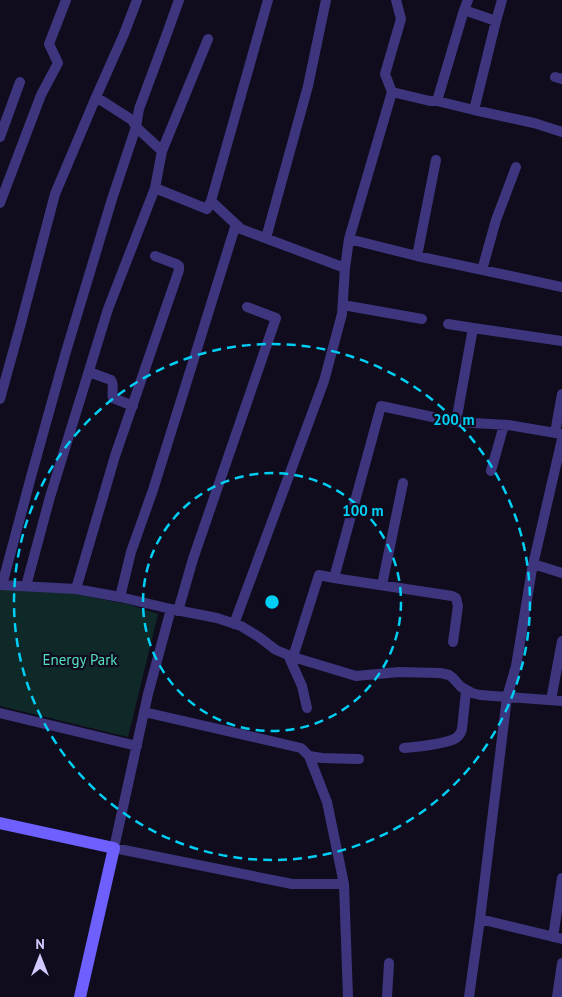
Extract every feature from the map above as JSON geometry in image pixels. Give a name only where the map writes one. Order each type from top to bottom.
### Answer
[{"type":"street","points":[[0,203],[41,95],[58,63],[49,44],[66,0]]},
{"type":"street","points":[[0,398],[55,194],[137,0]]},
{"type":"street","points":[[179,0],[138,109],[136,127],[112,199],[66,355],[1,585],[76,589],[217,618],[241,626],[276,650],[356,676],[399,672],[445,674],[453,678],[461,687],[480,695],[557,701],[562,641]]},
{"type":"street","points":[[155,188],[207,209],[211,201],[268,0]]},
{"type":"street","points":[[266,238],[308,86],[326,0]]},
{"type":"street","points":[[234,624],[324,382],[342,314],[349,239],[392,92],[385,74],[401,20],[396,0]]},
{"type":"street","points":[[474,110],[502,0]]},
{"type":"street","points":[[437,101],[466,5],[496,21]]},
{"type":"street","points":[[26,586],[50,497],[111,300],[155,188],[162,151],[208,39]]},
{"type":"street","points":[[0,137],[20,82]]},
{"type":"street","points":[[392,92],[437,101],[562,132]]},
{"type":"street","points":[[96,97],[132,120],[136,127],[162,151]]},
{"type":"street","points":[[417,256],[436,160]]},
{"type":"street","points":[[482,270],[496,220],[516,167]]},
{"type":"street","points":[[211,201],[241,229],[345,268]]},
{"type":"street","points":[[120,597],[130,552],[153,490],[236,224]]},
{"type":"street","points":[[349,239],[417,256],[562,287]]},
{"type":"street","points":[[76,589],[115,456],[179,270],[179,266],[176,264],[155,256]]},
{"type":"street","points":[[343,304],[422,319]]},
{"type":"street","points":[[80,997],[144,712],[174,610],[276,318],[247,307]]},
{"type":"street","points":[[448,324],[562,341]]},
{"type":"street","points":[[456,422],[473,328]]},
{"type":"street","points":[[89,372],[111,380],[114,385],[113,398],[133,406]]},
{"type":"street","points":[[469,997],[507,697],[516,666],[533,564],[560,435],[562,394]]},
{"type":"street","points":[[334,578],[381,406],[456,422],[504,424],[560,435]]},
{"type":"street","points":[[491,471],[504,424]]},
{"type":"street","points":[[382,586],[403,483]]},
{"type":"street","points":[[533,564],[562,573]]},
{"type":"street","points":[[307,708],[302,686],[291,656],[319,574],[456,598],[458,606],[454,642]]},
{"type":"street","points":[[404,748],[428,745],[457,738],[462,729],[466,690]]},
{"type":"street","points":[[0,712],[137,746]]},
{"type":"street","points":[[144,712],[301,748],[309,756],[327,802],[344,884],[348,997]]},
{"type":"street","points":[[309,756],[359,759]]},
{"type":"street","points":[[0,823],[292,884],[344,884]]},
{"type":"street","points":[[480,919],[557,938],[562,878]]},
{"type":"street","points":[[556,997],[562,963]]},
{"type":"street","points":[[387,997],[389,964]]},
{"type":"green space","name":"Energy Park","points":[[0,588],[70,593],[127,604],[158,614],[128,737],[0,706]]}]
